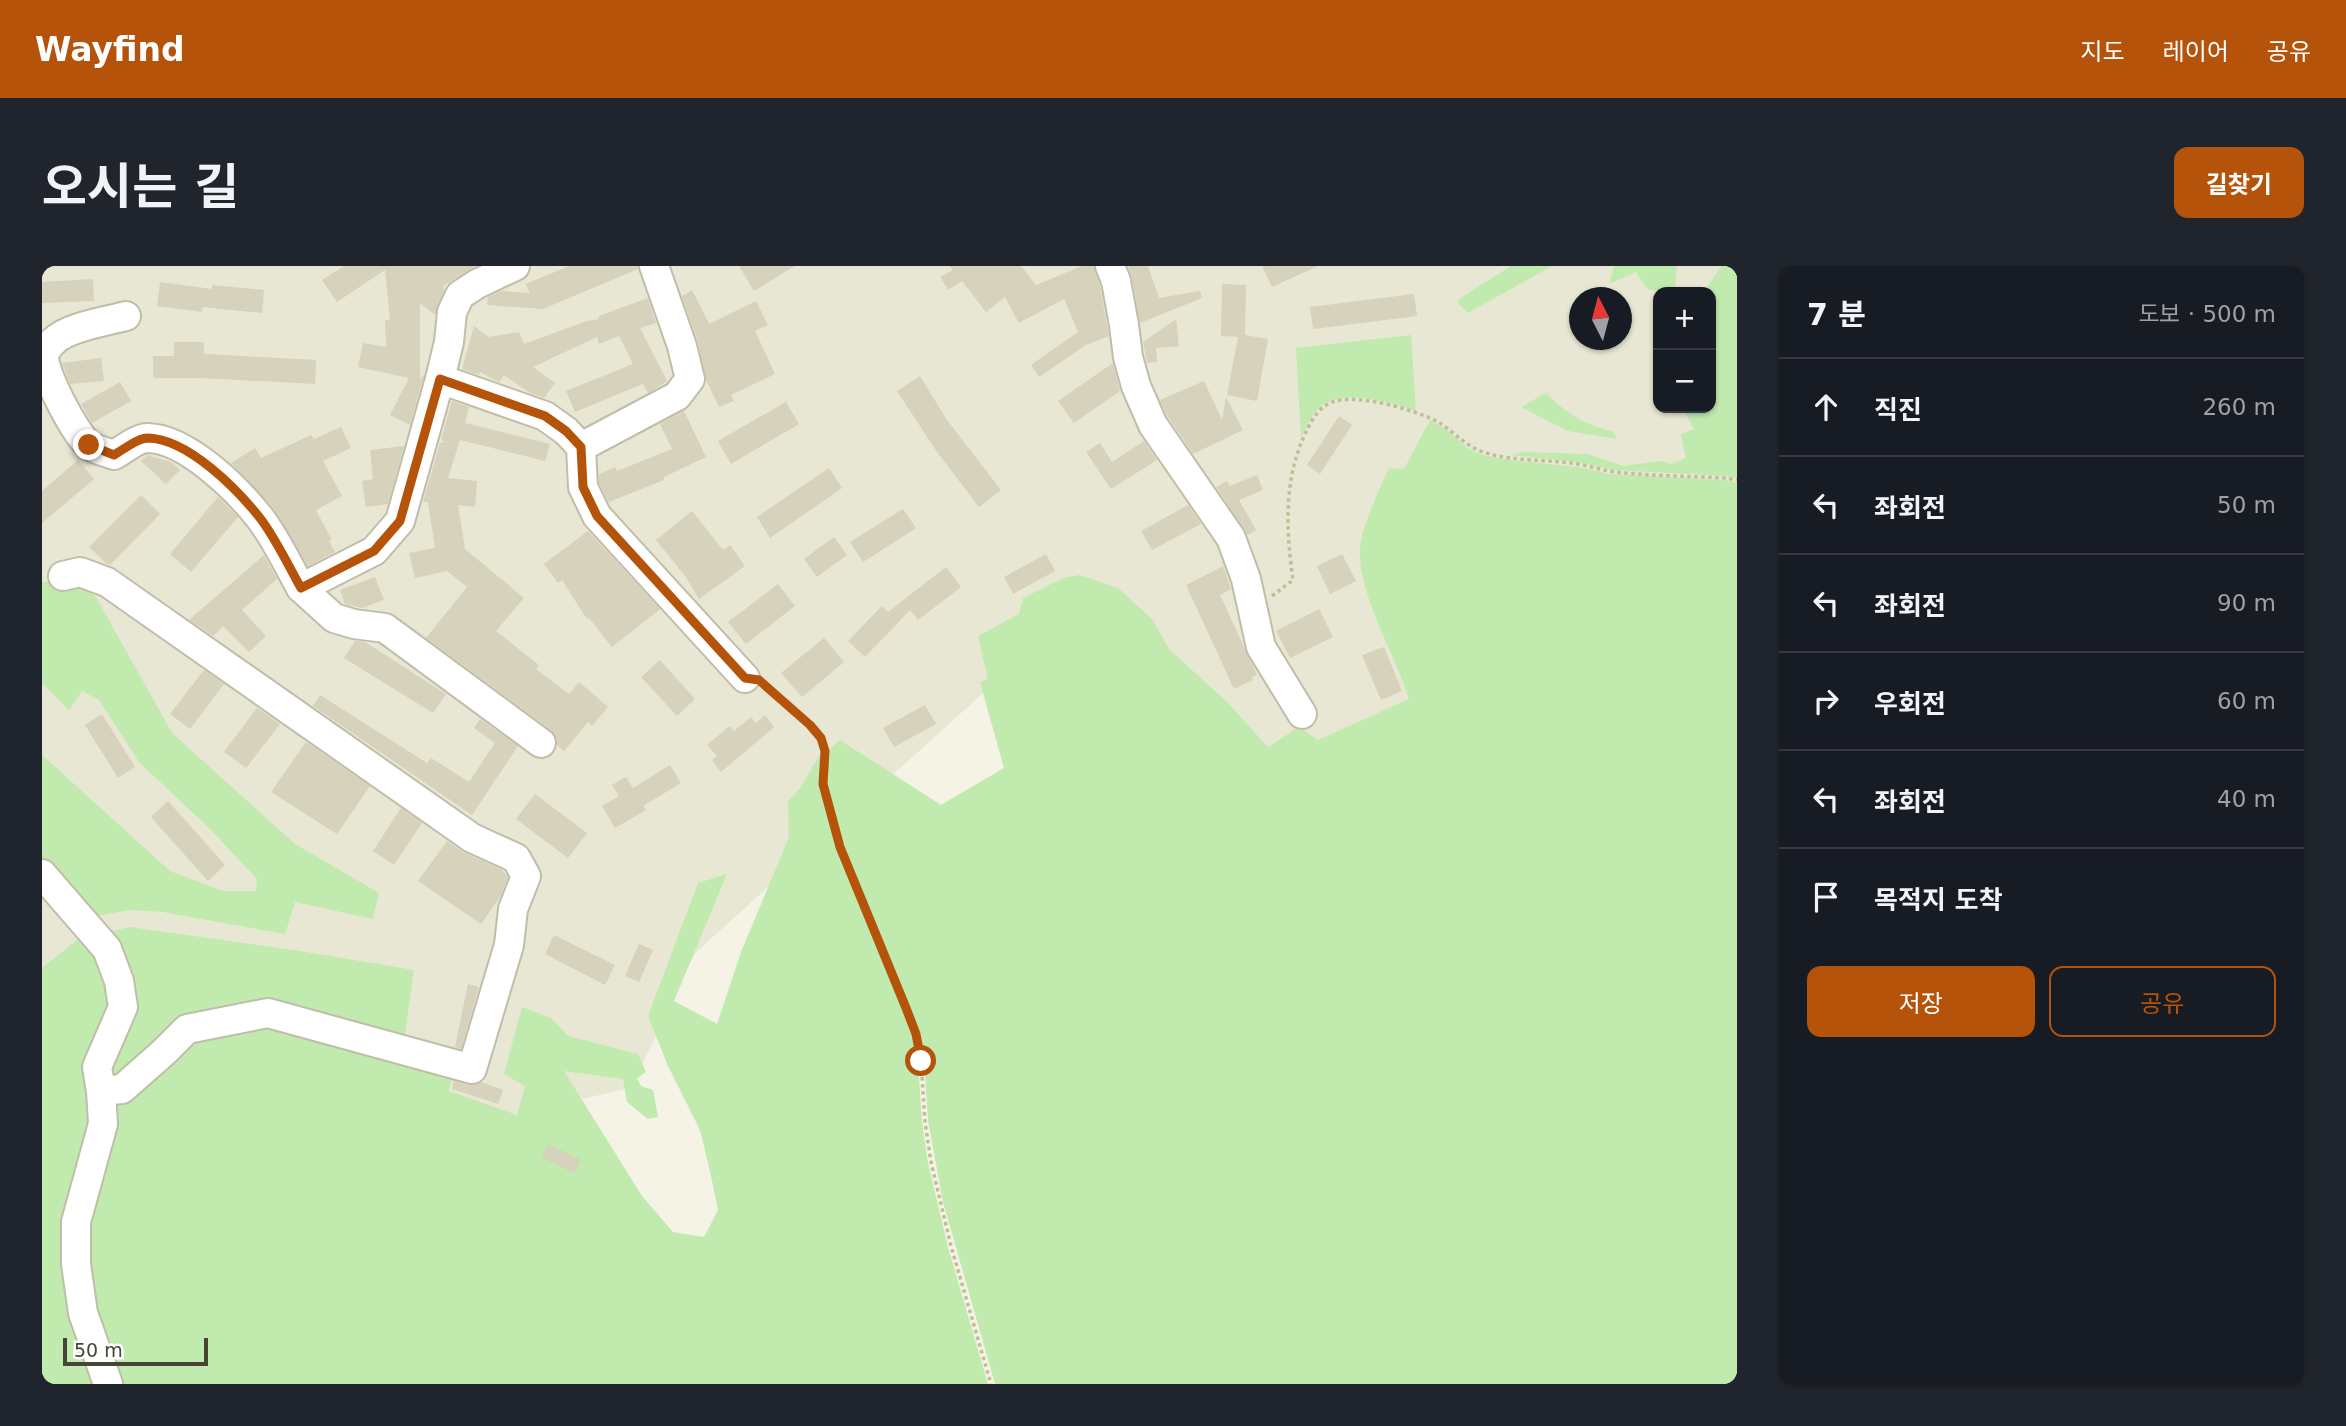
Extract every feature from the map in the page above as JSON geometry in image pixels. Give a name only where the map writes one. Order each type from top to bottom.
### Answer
[{"type":"street","points":[[301,588],[374,551],[400,521],[440,379],[453,312],[460,295],[515,266]]},
{"type":"street","points":[[581,447],[677,396],[690,379],[682,346],[654,266]]},
{"type":"street","points":[[1110,266],[1116,281],[1128,357],[1136,386],[1153,425],[1231,538],[1246,579],[1261,647],[1302,714]]},
{"type":"street","points":[[126,316],[55,338],[44,354],[44,366],[50,385],[68,417],[89,445],[114,455],[145,438],[162,441],[184,450],[216,472],[261,519],[301,588],[334,618],[385,628],[541,743]]},
{"type":"street","points":[[440,379],[545,416],[566,431],[581,447],[583,487],[597,516],[745,678]]},
{"type":"street","points":[[63,576],[80,572],[107,582],[472,838],[516,858],[526,876],[513,909],[509,945],[472,1069],[268,1013],[187,1029],[122,1089],[100,1091]]},
{"type":"street","points":[[42,874],[107,949],[119,981],[123,1007],[97,1067],[103,1124],[76,1222],[76,1264],[83,1313],[108,1384]]},
{"type":"path","points":[[1253,609],[1293,580],[1287,502],[1292,471],[1310,424],[1320,409],[1334,401],[1350,399],[1388,405],[1431,418],[1449,428],[1468,445],[1483,452],[1611,471],[1737,480]]},
{"type":"path","points":[[745,678],[759,680],[821,738],[825,751],[823,784],[840,847],[916,1034],[931,1162],[951,1246],[991,1384]]},
{"type":"shaded area","points":[[42,266],[1737,266],[1737,487],[1449,671],[1225,831],[990,687],[695,953],[631,1088],[392,1141],[42,1029]]},
{"type":"green space","points":[[1511,266],[1552,266],[1468,313],[1458,303],[1459,299]]},
{"type":"green space","points":[[1614,266],[1677,266],[1675,287],[1653,287],[1653,290],[1648,290],[1636,272],[1609,284]]},
{"type":"green space","points":[[1721,266],[1737,266],[1737,478],[1612,470],[1578,462],[1510,455],[1525,452],[1587,454],[1624,466],[1660,461],[1672,464],[1686,458],[1681,434],[1694,429],[1685,413],[1716,413],[1716,287],[1707,287]]},
{"type":"green space","points":[[1411,335],[1416,411],[1366,399],[1340,398],[1319,408],[1301,437],[1296,348]]},
{"type":"green space","points":[[1546,393],[1577,418],[1614,432],[1617,439],[1568,431],[1521,407]]},
{"type":"green space","points":[[1430,420],[1447,430],[1466,447],[1482,455],[1578,467],[1611,474],[1725,480],[1737,483],[1737,1384],[995,1384],[943,1202],[928,1121],[920,1033],[844,845],[827,784],[829,750],[840,740],[941,805],[1004,768],[980,682],[988,679],[978,636],[1019,614],[1023,598],[1063,578],[1080,575],[1118,588],[1152,619],[1169,649],[1227,702],[1268,747],[1299,727],[1318,740],[1409,699],[1371,605],[1361,568],[1360,550],[1367,520],[1389,468],[1404,469]]},
{"type":"green space","points":[[42,582],[88,583],[172,733],[295,844],[379,893],[373,919],[295,902],[285,934],[163,912],[130,910],[85,918],[42,867],[42,755],[170,871],[223,891],[256,891],[257,879],[210,829],[139,762],[99,700],[82,691],[69,710],[42,683]]},
{"type":"green space","points":[[822,751],[820,784],[838,848],[913,1035],[928,1163],[948,1247],[988,1384],[112,1384],[104,1359],[77,1183],[102,1384],[42,1384],[42,968],[87,932],[117,1003],[92,1090],[199,1036],[250,1022],[453,1071],[449,1091],[517,1115],[525,1086],[504,1074],[522,1007],[551,1018],[568,1036],[638,1054],[646,1072],[637,1078],[641,1086],[653,1090],[658,1117],[648,1119],[627,1102],[623,1079],[564,1071],[642,1196],[673,1232],[704,1237],[718,1210],[700,1130],[668,1066],[648,1016],[698,883],[727,874],[674,1001],[717,1024],[741,952],[789,837],[788,802],[800,788]]},
{"type":"green space","points":[[130,927],[414,970],[404,1041],[236,1010],[135,1074],[113,1076],[107,932]]},
{"type":"building","points":[[344,266],[476,266],[443,286],[444,291],[435,315],[420,303],[420,379],[424,375],[410,425],[390,415],[409,378],[358,367],[363,343],[386,347],[385,320],[390,320],[385,270],[337,302],[322,280]]},
{"type":"building","points":[[569,266],[638,266],[638,269],[543,309],[487,305],[488,297],[501,291],[530,293],[526,284]]},
{"type":"building","points":[[739,266],[795,266],[754,291]]},
{"type":"building","points":[[950,266],[1021,266],[1036,285],[1082,266],[1094,266],[1109,336],[1086,345],[1039,377],[1031,365],[1078,332],[1064,299],[1019,323],[1005,297],[986,312],[962,281],[948,290],[940,277],[953,270]]},
{"type":"building","points":[[1128,266],[1148,266],[1159,298],[1200,291],[1202,298],[1140,323]]},
{"type":"building","points":[[1262,266],[1318,266],[1272,287]]},
{"type":"building","points":[[93,279],[94,301],[42,303],[42,282]]},
{"type":"building","points":[[160,282],[212,289],[212,285],[264,290],[262,313],[203,307],[202,312],[157,306]]},
{"type":"building","points":[[1222,284],[1246,285],[1245,335],[1268,339],[1257,401],[1227,395],[1238,337],[1221,336]]},
{"type":"building","points":[[692,290],[709,324],[756,301],[768,325],[755,331],[775,374],[731,395],[734,401],[719,407],[706,380],[698,342],[682,296]]},
{"type":"building","points":[[1414,294],[1417,316],[1313,329],[1310,307]]},
{"type":"building","points":[[648,298],[656,323],[640,328],[667,381],[648,393],[643,384],[575,412],[566,391],[633,364],[619,336],[599,344],[597,337],[533,367],[555,383],[544,398],[530,393],[504,375],[499,382],[480,372],[479,375],[462,369],[474,326],[488,337],[519,332],[524,344],[599,319],[599,316]]},
{"type":"building","points":[[1176,319],[1179,346],[1156,348],[1157,362],[1147,363],[1143,342]]},
{"type":"building","points":[[174,342],[204,342],[204,354],[316,360],[315,384],[153,378],[153,356],[174,356]]},
{"type":"building","points":[[101,358],[104,381],[70,384],[62,363]]},
{"type":"building","points":[[1113,363],[1120,391],[1074,423],[1058,401]]},
{"type":"building","points":[[920,376],[947,420],[1001,490],[979,507],[937,452],[897,391]]},
{"type":"building","points":[[1204,381],[1222,420],[1226,397],[1243,430],[1193,454],[1160,400]]},
{"type":"building","points":[[120,382],[131,401],[92,423],[81,404]]},
{"type":"building","points":[[452,401],[469,407],[465,423],[550,444],[545,461],[460,440],[448,478],[477,481],[475,507],[458,505],[465,549],[524,598],[496,631],[539,665],[536,669],[569,694],[579,682],[608,707],[592,726],[588,722],[564,751],[557,745],[551,730],[426,638],[467,587],[447,571],[415,578],[409,553],[435,548],[428,502],[423,502],[440,443],[445,442],[441,440]]},
{"type":"building","points":[[786,402],[799,424],[731,464],[718,441]]},
{"type":"building","points":[[684,411],[706,457],[664,477],[664,480],[609,502],[599,483],[599,474],[615,467],[617,471],[672,449],[660,424]]},
{"type":"building","points":[[1339,416],[1352,425],[1320,474],[1307,465]]},
{"type":"building","points":[[341,427],[351,448],[323,461],[342,496],[316,510],[332,540],[329,541],[335,552],[308,566],[273,508],[231,463],[255,448],[261,458],[311,435],[314,439]]},
{"type":"building","points":[[1144,441],[1157,460],[1111,489],[1086,452],[1100,443],[1112,462]]},
{"type":"building","points":[[404,446],[388,504],[366,507],[362,481],[373,479],[370,450]]},
{"type":"building","points":[[147,455],[171,462],[180,470],[166,484],[141,461]]},
{"type":"building","points":[[78,460],[94,479],[42,523],[42,491]]},
{"type":"building","points":[[829,468],[842,488],[770,538],[757,517]]},
{"type":"building","points":[[1257,475],[1263,490],[1239,500],[1256,530],[1248,535],[1216,487],[1227,481],[1230,486]]},
{"type":"building","points":[[141,495],[160,514],[110,565],[107,564],[89,547]]},
{"type":"building","points":[[218,497],[238,517],[191,572],[170,554]]},
{"type":"building","points":[[1188,505],[1201,524],[1152,550],[1141,531]]},
{"type":"building","points":[[903,509],[916,528],[863,562],[850,542]]},
{"type":"building","points":[[692,511],[723,550],[730,545],[745,566],[699,599],[686,577],[656,540]]},
{"type":"building","points":[[588,531],[660,609],[612,647],[589,618],[587,619],[562,580],[558,583],[544,564]]},
{"type":"building","points":[[834,537],[847,555],[817,577],[804,559]]},
{"type":"building","points":[[1046,554],[1055,571],[1013,594],[1004,577]]},
{"type":"building","points":[[1342,554],[1356,581],[1330,594],[1317,566]]},
{"type":"building","points":[[264,555],[277,579],[242,610],[266,636],[249,652],[223,626],[213,636],[189,620]]},
{"type":"building","points":[[1223,566],[1231,589],[1220,595],[1257,675],[1252,677],[1253,680],[1234,689],[1186,585]]},
{"type":"building","points":[[946,567],[961,587],[918,620],[910,610],[865,657],[848,641],[882,606],[888,612]]},
{"type":"building","points":[[375,577],[384,600],[362,608],[345,604],[340,590]]},
{"type":"building","points":[[778,584],[795,606],[746,644],[728,622]]},
{"type":"building","points":[[1319,609],[1333,637],[1290,658],[1276,631]]},
{"type":"building","points":[[824,638],[844,662],[802,697],[781,673]]},
{"type":"building","points":[[355,641],[365,642],[446,694],[433,713],[344,658]]},
{"type":"building","points":[[1384,647],[1402,691],[1381,700],[1362,655]]},
{"type":"building","points":[[660,660],[695,699],[677,716],[641,677]]},
{"type":"building","points":[[204,670],[224,684],[190,729],[170,714]]},
{"type":"building","points":[[320,695],[427,763],[431,758],[469,782],[495,743],[474,728],[480,719],[518,746],[472,815],[313,706]]},
{"type":"building","points":[[925,705],[936,724],[894,747],[883,728]]},
{"type":"building","points":[[257,708],[280,724],[246,768],[224,752]]},
{"type":"building","points":[[102,714],[135,767],[118,778],[85,725]]},
{"type":"building","points":[[765,715],[774,727],[721,772],[712,760],[717,756],[707,745],[730,726],[734,731],[751,717],[756,723]]},
{"type":"building","points":[[306,742],[370,786],[337,834],[271,792]]},
{"type":"building","points":[[670,765],[681,783],[643,806],[646,810],[615,828],[602,806],[619,796],[612,785],[626,777],[633,788]]},
{"type":"building","points":[[535,794],[587,833],[568,858],[516,819]]},
{"type":"building","points":[[168,801],[225,865],[208,881],[151,817]]},
{"type":"building","points":[[401,808],[422,823],[394,865],[373,851]]},
{"type":"building","points":[[447,841],[465,853],[501,869],[508,877],[500,897],[481,924],[418,881]]},
{"type":"building","points":[[554,935],[615,965],[605,985],[545,954]]},
{"type":"building","points":[[639,944],[653,950],[639,982],[625,976]]},
{"type":"building","points":[[468,984],[479,987],[461,1049],[455,1047]]},
{"type":"building","points":[[454,1081],[468,1085],[481,1082],[503,1090],[498,1104],[452,1089]]},
{"type":"building","points":[[548,1144],[581,1160],[574,1173],[541,1157]]},
{"type":"route","points":[[89,445],[114,455],[145,438],[162,441],[184,450],[216,472],[261,519],[301,588],[374,551],[400,521],[440,379],[545,416],[566,431],[581,447],[583,487],[597,516],[745,678],[759,680],[821,738],[825,751],[823,784],[840,847],[916,1034],[921,1061]]}]
